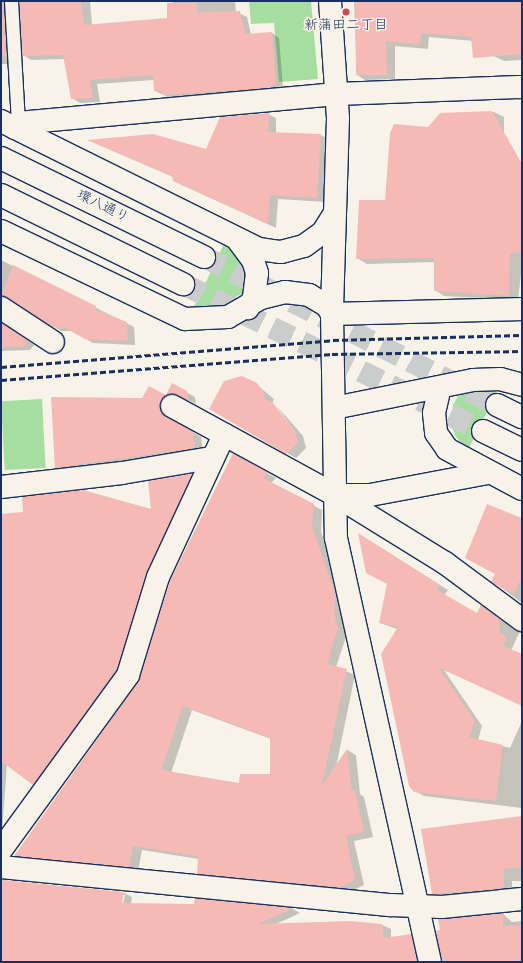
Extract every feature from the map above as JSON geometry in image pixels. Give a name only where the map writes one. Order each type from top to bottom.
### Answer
[{"type":"street","points":[[330,1],[337,94],[332,314],[336,538],[429,962]]},
{"type":"street","points":[[11,124],[337,94],[522,87]]},
{"type":"street","points":[[11,124],[236,238],[265,250],[293,250],[314,240],[335,213]]},
{"type":"street","name":"環八通り","points":[[1,158],[204,258]]},
{"type":"street","points":[[1,195],[183,284]]},
{"type":"street","points":[[1,231],[176,316],[228,317],[275,293],[298,292],[318,300],[332,314],[522,309]]},
{"type":"street","points":[[236,238],[254,260],[257,273],[254,298],[248,308]]},
{"type":"street","points":[[1,308],[53,342]]},
{"type":"street","points":[[334,408],[440,388],[500,379],[522,384]]},
{"type":"street","points":[[440,388],[434,413],[436,433],[447,449],[488,473],[522,489]]},
{"type":"street","points":[[497,405],[522,417]]},
{"type":"street","points":[[172,406],[335,495],[444,563],[522,620]]},
{"type":"street","points":[[483,431],[522,450]]},
{"type":"street","points":[[1,850],[128,675],[158,577],[211,458],[224,435]]},
{"type":"street","points":[[1,487],[122,473],[211,458]]},
{"type":"street","points":[[335,495],[370,495],[488,473]]},
{"type":"street","points":[[1,867],[417,906],[522,899]]},
{"type":"lane","points":[[11,1],[11,124]]},
{"type":"green space","points":[[249,1],[311,1],[318,79],[279,82],[274,23],[251,24]]},
{"type":"green space","points":[[224,244],[238,254],[245,272],[244,293],[211,308],[194,307]]},
{"type":"green space","points":[[481,389],[498,390],[468,450],[456,437],[450,423],[453,405],[458,396]]},
{"type":"green space","points":[[42,399],[46,468],[5,470],[1,401]]},
{"type":"building","points":[[1,1],[3,1],[6,56],[1,56]]},
{"type":"building","points":[[19,1],[81,1],[84,25],[167,18],[167,3],[197,3],[197,12],[240,11],[245,34],[272,32],[276,84],[269,88],[163,95],[161,91],[154,91],[153,75],[90,80],[93,98],[71,99],[63,55],[22,56]]},
{"type":"building","points":[[355,1],[522,2],[522,54],[473,58],[471,37],[421,33],[420,44],[386,41],[387,75],[356,75]]},
{"type":"building","points":[[492,111],[522,164],[522,252],[510,254],[509,296],[434,291],[434,258],[356,259],[359,200],[385,200],[390,133],[394,124],[428,127],[440,113]]},
{"type":"building","points":[[269,113],[268,132],[321,134],[317,198],[270,195],[268,224],[173,181],[172,176],[87,140],[153,134],[206,149],[220,117]]},
{"type":"building","points":[[13,265],[96,306],[96,310],[127,322],[128,341],[85,339],[65,328],[53,327],[1,296]]},
{"type":"building","points":[[1,323],[28,341],[23,347],[1,347]]},
{"type":"building","points":[[242,376],[257,383],[265,394],[263,398],[273,403],[295,431],[298,443],[286,454],[209,409],[224,381]]},
{"type":"building","points":[[172,383],[187,391],[189,401],[178,395],[166,395]]},
{"type":"building","points":[[149,386],[166,395],[161,400],[161,412],[193,432],[195,448],[55,468],[51,397],[142,398]]},
{"type":"building","points":[[233,453],[268,473],[263,478],[314,504],[312,526],[336,596],[334,613],[338,628],[327,664],[347,669],[322,785],[347,749],[352,791],[355,790],[364,832],[346,836],[355,880],[340,887],[197,874],[198,856],[133,846],[129,867],[14,856],[138,682],[170,581]],"holes":[[[183,706],[270,738],[270,774],[240,774],[239,783],[161,770]]]},
{"type":"building","points":[[192,474],[147,572],[117,669],[33,785],[1,761],[1,514],[23,512],[22,497],[83,490],[151,509],[148,481]]},
{"type":"building","points":[[487,504],[522,518],[522,576],[514,594],[491,582],[495,574],[465,558]]},
{"type":"building","points":[[358,533],[440,585],[437,590],[477,613],[481,605],[499,619],[500,633],[507,637],[503,646],[522,654],[522,706],[438,667],[475,721],[469,737],[503,745],[496,801],[414,792],[409,786],[381,654],[398,627],[379,623],[387,584],[366,573]]},
{"type":"building","points":[[522,816],[522,867],[504,869],[504,888],[432,894],[421,829]]},
{"type":"building","points":[[1,880],[124,892],[122,903],[194,904],[195,898],[294,908],[258,924],[351,921],[382,924],[384,938],[411,934],[417,962],[1,962]]},
{"type":"building","points":[[504,913],[503,926],[522,925],[522,962],[442,962],[436,931],[440,930],[438,919]]},
{"type":"tunnel","points":[[204,257],[497,405]]},
{"type":"tunnel","points":[[183,284],[483,431]]},
{"type":"railway","points":[[1,367],[333,340],[522,335]]},
{"type":"railway","points":[[1,380],[332,354],[522,351]]},
{"type":"place","name":"新蒲田二丁目","points":[[346,12]]}]
